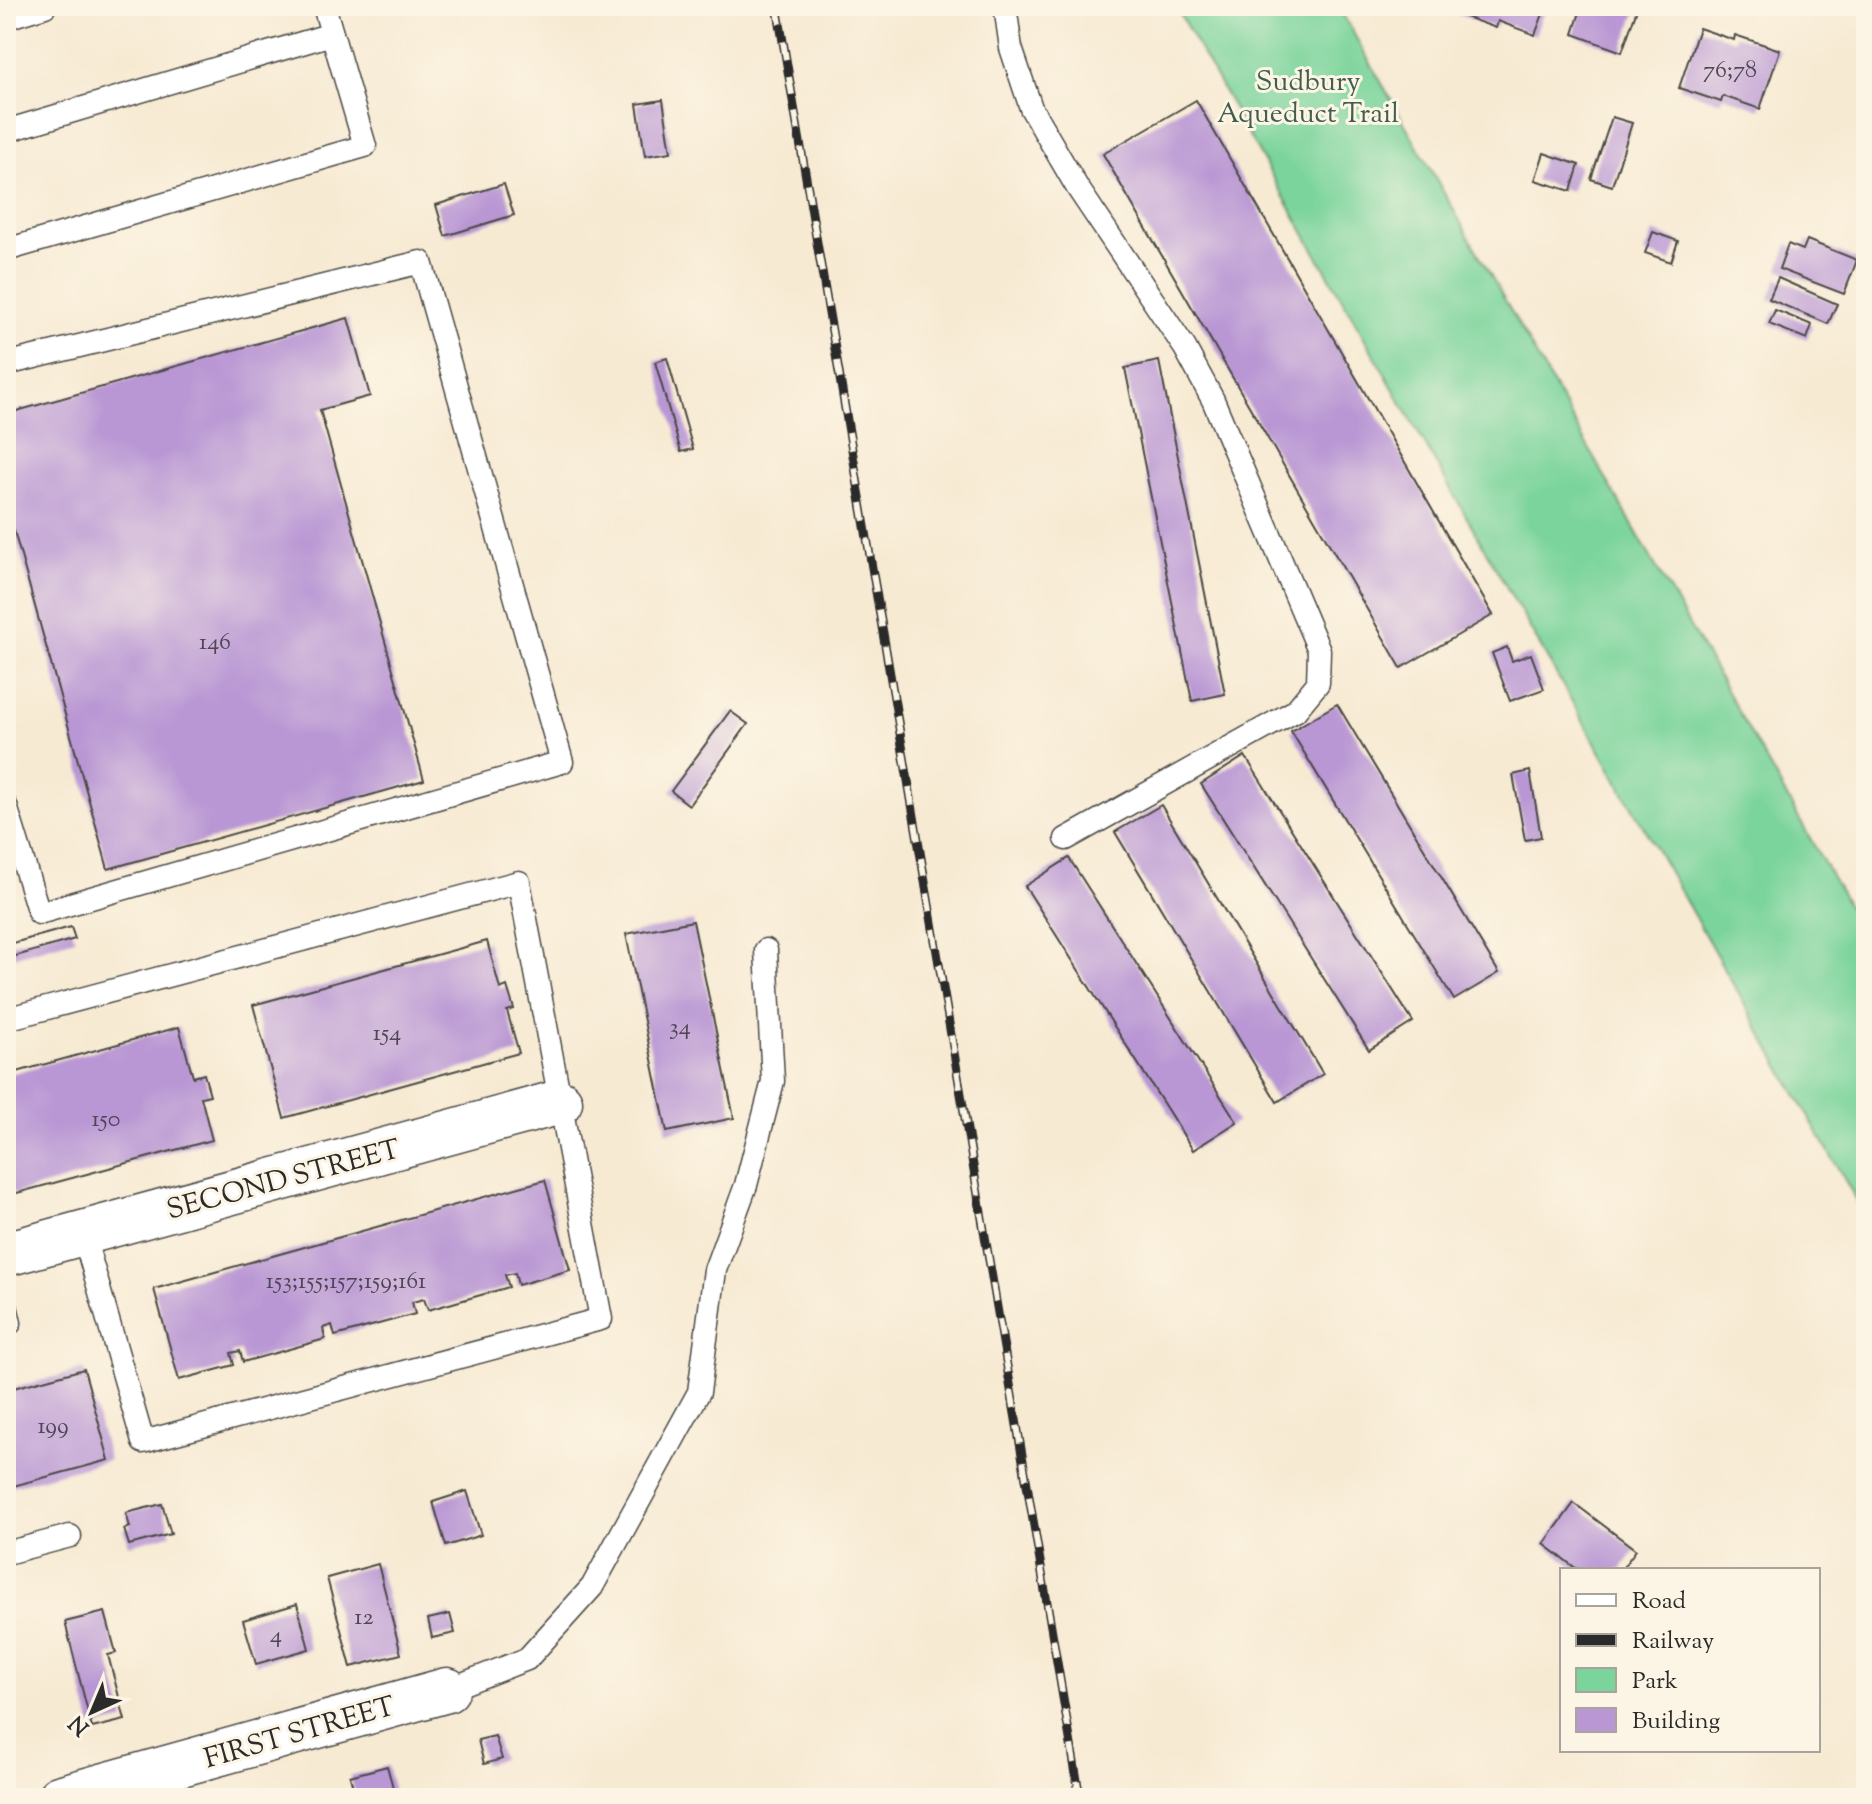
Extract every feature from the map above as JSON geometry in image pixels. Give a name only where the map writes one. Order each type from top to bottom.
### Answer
[{"type":"street","name":"SECOND STREET","points":[[6,1254],[560,1102]]},
{"type":"street","name":"FIRST STREET","points":[[59,1798],[447,1690]]},
{"type":"lane","points":[[6,18],[45,6]]},
{"type":"lane","points":[[6,250],[365,146],[324,6]]},
{"type":"lane","points":[[1005,6],[1011,48],[1031,108],[1077,187],[1185,348],[1213,400],[1319,650],[1318,683],[1295,711],[1066,839]]},
{"type":"lane","points":[[6,131],[332,34]]},
{"type":"lane","points":[[6,364],[421,262],[562,762],[39,913],[6,806]]},
{"type":"lane","points":[[6,1019],[519,882],[601,1319],[143,1442],[83,1233]]},
{"type":"lane","points":[[447,1690],[527,1659],[592,1587],[699,1392],[715,1270],[746,1185],[773,1081],[766,950]]},
{"type":"lane","points":[[6,1306],[10,1323],[6,1324]]},
{"type":"lane","points":[[6,1553],[70,1536]]},
{"type":"green space","name":"Sudbury Aqueduct Trail","points":[[1175,6],[1338,6],[1866,937],[1866,1217]]},
{"type":"building","points":[[1454,6],[1546,6],[1535,35],[1498,21],[1496,28],[1451,12]]},
{"type":"building","points":[[1582,6],[1638,6],[1622,52],[1573,34]]},
{"type":"building","points":[[1699,28],[1734,40],[1735,35],[1780,50],[1760,109],[1723,96],[1721,102],[1679,88]]},
{"type":"building","points":[[663,100],[671,152],[645,156],[637,104]]},
{"type":"building","points":[[1196,100],[1493,615],[1401,668],[1103,154]]},
{"type":"building","points":[[1612,117],[1632,123],[1612,186],[1591,179]]},
{"type":"building","points":[[1544,153],[1579,165],[1571,191],[1535,180]]},
{"type":"building","points":[[504,184],[514,215],[445,236],[436,205]]},
{"type":"building","points":[[1653,232],[1678,241],[1671,262],[1645,253]]},
{"type":"building","points":[[1807,240],[1857,260],[1844,294],[1779,269],[1788,244],[1803,250]]},
{"type":"building","points":[[1778,278],[1837,304],[1828,324],[1769,299]]},
{"type":"building","points":[[1775,310],[1812,325],[1807,339],[1769,324]]},
{"type":"building","points":[[348,318],[370,396],[320,410],[424,780],[108,869],[6,502],[6,414]]},
{"type":"building","points":[[667,358],[693,449],[681,452],[655,362]]},
{"type":"building","points":[[1159,361],[1225,694],[1192,701],[1125,368]]},
{"type":"building","points":[[1507,647],[1512,661],[1531,654],[1544,689],[1510,701],[1492,653]]},
{"type":"building","points":[[1337,704],[1499,973],[1454,1000],[1291,731]]},
{"type":"building","points":[[730,711],[748,724],[689,805],[671,791]]},
{"type":"building","points":[[1245,756],[1413,1022],[1369,1050],[1201,784]]},
{"type":"building","points":[[1530,771],[1541,837],[1525,840],[1513,775]]},
{"type":"building","points":[[1161,805],[1323,1074],[1277,1102],[1115,832]]},
{"type":"building","points":[[1069,858],[1237,1122],[1193,1150],[1025,886]]},
{"type":"building","points":[[693,921],[734,1118],[667,1132],[626,934]]},
{"type":"building","points":[[71,927],[75,939],[9,958],[6,945]]},
{"type":"building","points":[[487,941],[500,989],[507,986],[514,1009],[507,1011],[519,1053],[284,1118],[253,1005]]},
{"type":"building","points":[[179,1027],[193,1077],[204,1074],[210,1095],[201,1097],[212,1140],[6,1196],[6,1075]]},
{"type":"building","points":[[545,1180],[570,1270],[518,1285],[515,1273],[505,1275],[509,1287],[428,1310],[424,1299],[412,1302],[415,1314],[335,1336],[332,1325],[323,1328],[325,1339],[243,1362],[240,1351],[231,1353],[234,1365],[179,1380],[154,1289]]},
{"type":"building","points":[[84,1369],[109,1460],[6,1488],[6,1390]]},
{"type":"building","points":[[467,1491],[481,1535],[446,1546],[433,1502]]},
{"type":"building","points":[[1574,1503],[1636,1550],[1622,1568],[1575,1568],[1544,1544]]},
{"type":"building","points":[[162,1504],[171,1534],[129,1545],[124,1529],[130,1527],[126,1513]]},
{"type":"building","points":[[378,1564],[401,1654],[351,1667],[327,1578]]},
{"type":"building","points":[[297,1604],[309,1649],[256,1664],[243,1620]]},
{"type":"building","points":[[105,1612],[116,1653],[108,1655],[125,1720],[92,1728],[65,1622]]},
{"type":"building","points":[[450,1614],[455,1633],[432,1638],[428,1619]]},
{"type":"building","points":[[495,1736],[502,1759],[484,1764],[478,1740]]},
{"type":"building","points":[[387,1766],[396,1798],[356,1798],[350,1776]]},
{"type":"railway","points":[[777,6],[1080,1798]]}]
